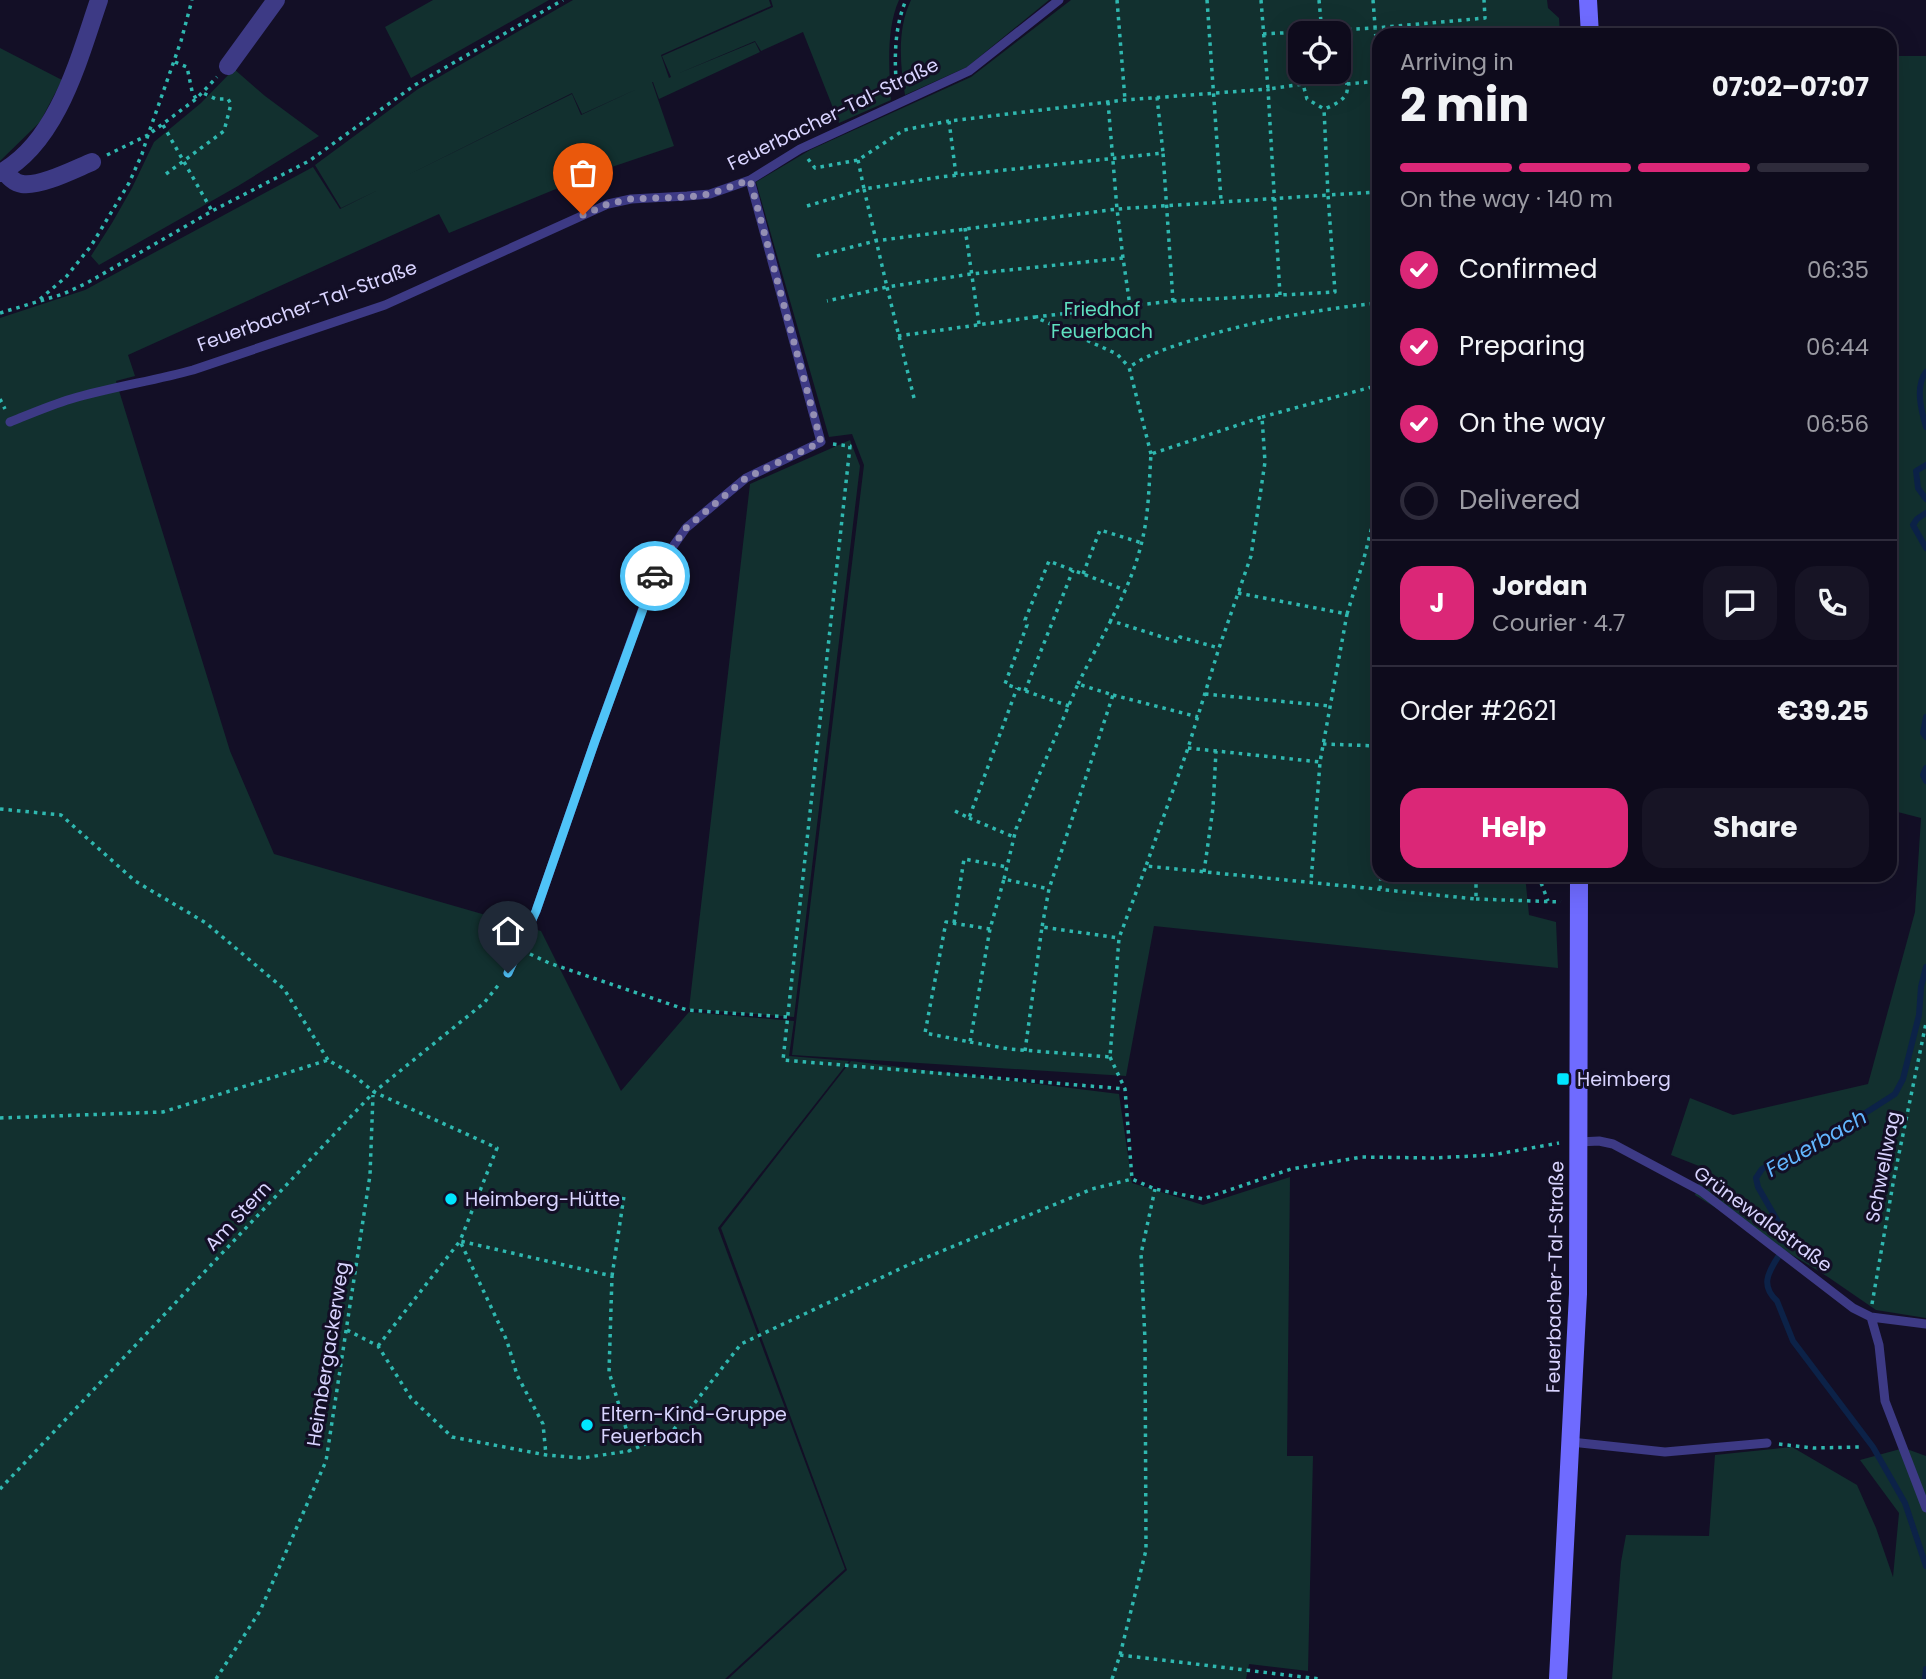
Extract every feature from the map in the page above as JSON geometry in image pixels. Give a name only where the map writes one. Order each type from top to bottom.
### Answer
[{"type":"main road","points":[[1588,0],[1590,28]]},
{"type":"main road","name":"Feuerbacher-Tal-Straße","points":[[1558,1679],[1578,1294],[1579,882]]},
{"type":"street","points":[[92,162],[37,183],[22,184],[2,172],[23,156],[50,125],[68,90],[99,0]]},
{"type":"street","points":[[228,66],[276,0]]},
{"type":"lane","name":"Feuerbacher-Tal-Straße","points":[[10,422],[69,399],[162,379],[386,305],[608,204],[631,199],[710,194],[750,180],[800,149],[969,71],[1059,0]]},
{"type":"lane","points":[[508,973],[536,911],[657,569],[686,528],[746,478],[821,442],[750,180]]},
{"type":"lane","name":"Grünewaldstraße","points":[[1579,1142],[1599,1141],[1613,1144],[1701,1191],[1853,1308],[1871,1317],[1926,1324]]},
{"type":"lane","points":[[1871,1317],[1879,1345],[1885,1401],[1926,1508]]},
{"type":"lane","points":[[1571,1442],[1665,1452],[1768,1443]]},
{"type":"path","points":[[37,301],[66,277],[91,246],[129,183],[174,62],[192,0]]},
{"type":"path","points":[[0,313],[63,294],[87,283],[212,211],[309,161],[415,85],[563,0]]},
{"type":"path","points":[[898,103],[894,69],[896,41],[906,0]]},
{"type":"path","points":[[1117,0],[1125,100]]},
{"type":"path","points":[[1207,0],[1221,201]]},
{"type":"path","points":[[1261,0],[1280,295]]},
{"type":"path","points":[[1319,0],[1321,21]]},
{"type":"path","points":[[1373,0],[1375,27]]},
{"type":"path","points":[[1351,29],[1485,18],[1484,0]]},
{"type":"path","points":[[1263,34],[1288,33]]},
{"type":"path","points":[[174,62],[187,67],[196,99]]},
{"type":"path","points":[[92,162],[148,135],[203,93],[228,66]]},
{"type":"path","points":[[1351,83],[1372,80]]},
{"type":"path","points":[[800,149],[816,168],[858,160],[904,130],[949,121],[1125,100],[1303,84],[1307,99],[1324,108],[1340,103],[1346,94],[1347,84]]},
{"type":"path","points":[[166,174],[224,131],[231,104],[228,99],[216,99],[203,93]]},
{"type":"path","points":[[1157,97],[1172,302]]},
{"type":"path","points":[[1108,102],[1117,209],[1130,306]]},
{"type":"path","points":[[898,336],[1130,306],[1335,292],[1324,108]]},
{"type":"path","points":[[949,121],[956,176]]},
{"type":"path","points":[[163,124],[212,211]]},
{"type":"path","points":[[807,206],[864,189],[1163,153]]},
{"type":"path","points":[[858,160],[914,398]]},
{"type":"path","points":[[817,256],[875,241],[1117,209],[1372,192]]},
{"type":"path","points":[[965,228],[979,324]]},
{"type":"path","points":[[827,301],[887,287],[971,274],[1123,257]]},
{"type":"path","points":[[1129,367],[1147,356],[1221,332],[1280,317],[1372,304]]},
{"type":"path","points":[[970,1042],[990,929],[1014,837],[1078,684],[1125,590],[1142,543],[1146,522],[1151,454],[1129,367],[1117,354],[1035,317]]},
{"type":"path","points":[[1151,454],[1262,417],[1372,388]]},
{"type":"path","points":[[1132,1179],[1125,1089],[1110,1057],[1119,937],[1188,748],[1251,556],[1265,462],[1262,417]]},
{"type":"path","points":[[821,442],[850,446],[783,1060],[1125,1089]]},
{"type":"path","points":[[1311,882],[1323,744],[1347,614],[1372,527]]},
{"type":"path","points":[[1083,574],[1100,530],[1142,543]]},
{"type":"path","points":[[1069,706],[1005,684],[1027,625],[1025,620],[1049,561],[1125,590]]},
{"type":"path","points":[[1025,691],[1073,570]]},
{"type":"path","points":[[1238,593],[1347,614]]},
{"type":"path","points":[[1110,620],[1178,642],[1180,637],[1219,648]]},
{"type":"path","points":[[1078,684],[1198,717]]},
{"type":"path","points":[[969,818],[1017,688]]},
{"type":"path","points":[[1205,694],[1330,706]]},
{"type":"path","points":[[1025,1051],[1049,889],[1113,695]]},
{"type":"path","points":[[1323,744],[1372,746]]},
{"type":"path","points":[[1188,748],[1321,762]]},
{"type":"path","points":[[1204,872],[1213,808],[1216,751]]},
{"type":"path","points":[[0,809],[61,815],[135,881],[206,923],[284,989],[328,1060],[352,1074],[374,1093],[497,1148],[460,1241],[378,1346]]},
{"type":"path","points":[[955,811],[1014,837]]},
{"type":"path","points":[[954,923],[964,859],[1007,867]]},
{"type":"path","points":[[1146,866],[1476,899],[1579,904]]},
{"type":"path","points":[[1004,879],[1049,889]]},
{"type":"path","points":[[1380,890],[1381,882]]},
{"type":"path","points":[[1476,882],[1476,899]]},
{"type":"path","points":[[1541,882],[1548,901]]},
{"type":"path","points":[[990,929],[946,922],[925,1033],[1025,1051],[1110,1057]]},
{"type":"path","points":[[1042,927],[1119,937]]},
{"type":"path","points":[[519,948],[549,963],[687,1010],[788,1017]]},
{"type":"path","name":"Am Stern","points":[[0,1489],[374,1093],[484,1003],[508,973]]},
{"type":"path","name":"Schwellwag","points":[[1871,1317],[1894,1178],[1926,1023]]},
{"type":"path","points":[[0,1118],[163,1112],[328,1060]]},
{"type":"path","name":"Heimbergackerweg","points":[[216,1679],[260,1611],[326,1461],[370,1175],[374,1093]]},
{"type":"path","points":[[347,1330],[378,1346],[411,1398],[452,1437],[546,1455],[582,1458],[629,1451],[671,1433],[741,1344],[908,1265],[1092,1189],[1132,1179],[1155,1189],[1203,1199],[1291,1170],[1362,1157],[1492,1155],[1579,1142]]},
{"type":"path","points":[[1112,1679],[1146,1550],[1141,1254],[1155,1189]]},
{"type":"path","points":[[624,1196],[611,1276],[609,1372],[628,1434],[629,1451]]},
{"type":"path","points":[[460,1241],[611,1276]]},
{"type":"path","points":[[460,1241],[507,1341],[517,1375],[543,1424],[546,1455]]},
{"type":"path","points":[[1768,1443],[1813,1448],[1861,1447]]},
{"type":"path","points":[[1120,1655],[1320,1679]]},
{"type":"green space","points":[[433,0],[549,0],[411,78],[385,27]]},
{"type":"green space","points":[[573,0],[769,0],[771,6],[661,55],[669,78],[671,77],[662,56],[773,7],[771,0],[899,0],[890,36],[891,100],[839,123],[803,32],[761,51],[755,41],[677,74],[755,42],[760,52],[659,99],[652,82],[674,146],[597,172],[449,233],[439,214],[128,355],[135,376],[116,381],[230,751],[274,854],[541,931],[621,1091],[689,1012],[794,1021],[789,1056],[849,1061],[718,1228],[845,1569],[725,1679],[0,1679],[0,318],[85,290],[313,167],[340,209],[378,190],[341,208],[315,165],[418,89]],"holes":[[[637,89],[581,115],[572,94],[410,174],[572,93],[582,114]]]},
{"type":"green space","points":[[911,0],[1049,0],[967,67],[905,95],[901,59],[902,35]]},
{"type":"green space","name":"Friedhof Feuerbach","points":[[1071,0],[1547,0],[1548,8],[1559,18],[1560,28],[1372,28],[1372,882],[1526,882],[1529,915],[1556,922],[1558,968],[1154,926],[1126,1076],[792,1055],[864,465],[852,434],[829,437],[756,182],[810,150],[971,77]]},
{"type":"green space","points":[[0,48],[62,80],[40,122],[0,161]]},
{"type":"green space","points":[[1897,56],[1926,56],[1926,1318],[1876,1310],[1828,1277],[1695,1195],[1704,1168],[1671,1155],[1690,1098],[1733,1115],[1868,1084],[1915,912],[1921,818],[1897,812]]},
{"type":"green space","points":[[234,69],[319,136],[238,186],[99,265],[91,256],[132,188],[154,142],[201,103]]},
{"type":"green space","points":[[850,440],[860,466],[794,1017],[689,1009],[750,484]]},
{"type":"green space","points":[[851,1061],[1119,1094],[1132,1183],[1203,1205],[1290,1177],[1287,1456],[1313,1456],[1308,1671],[1249,1664],[1246,1679],[728,1679],[847,1570],[721,1228]]},
{"type":"green space","points":[[1792,1447],[1857,1485],[1893,1577],[1899,1513],[1860,1460],[1904,1448],[1926,1456],[1926,1679],[1612,1679],[1621,1562],[1626,1535],[1709,1536],[1715,1455]]},
{"type":"waterway","name":"Feuerbach","points":[[1926,372],[1920,391],[1926,427]]},
{"type":"waterway","name":"Feuerbach","points":[[1926,465],[1916,471],[1918,488],[1926,499]]},
{"type":"waterway","name":"Feuerbach","points":[[1926,513],[1913,525],[1926,548]]},
{"type":"waterway","name":"Feuerbach","points":[[1926,717],[1923,733],[1926,737]]},
{"type":"waterway","name":"Feuerbach","points":[[1926,768],[1923,775],[1926,781]]},
{"type":"waterway","name":"Feuerbach","points":[[1785,1242],[1785,1234],[1758,1187],[1756,1178],[1762,1169],[1786,1155],[1821,1144],[1895,1094],[1903,1079],[1919,1015],[1926,967]]},
{"type":"waterway","name":"Feuerbach","points":[[1778,1257],[1769,1274],[1767,1285],[1777,1301],[1793,1341],[1873,1447],[1905,1503],[1926,1566]]},
{"type":"waterway","name":"Feuerbach","points":[[1925,1679],[1926,1669]]},
{"type":"way so far","points":[[583,215],[608,204],[631,199],[710,194],[750,180],[821,442],[746,478],[686,528],[657,569],[655,576]]},
{"type":"place","name":"Heimberg","points":[[1563,1079]]},
{"type":"place","name":"Heimberg-Hütte","points":[[451,1199]]},
{"type":"place","name":"Eltern-Kind-Gruppe Feuerbach","points":[[587,1425]]},
{"type":"route","points":[[508,973],[536,911],[655,576]]}]
